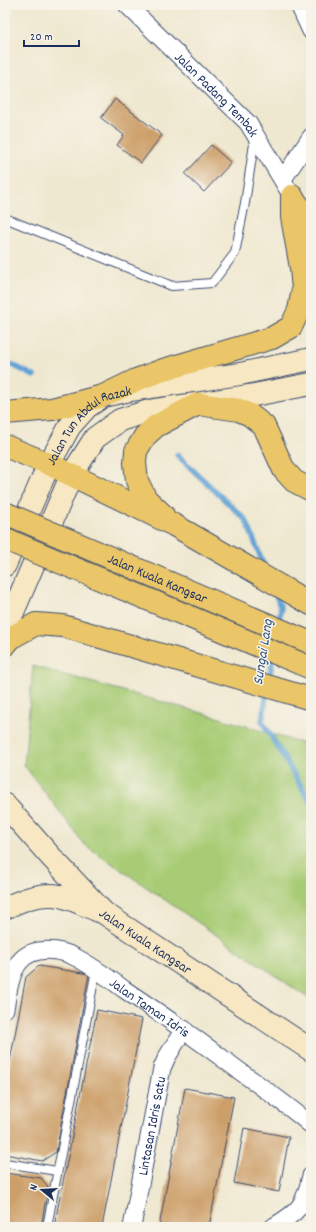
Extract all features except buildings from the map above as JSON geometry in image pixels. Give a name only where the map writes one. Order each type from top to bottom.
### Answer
[{"type":"highway","points":[[287,188],[304,213],[311,236]]},
{"type":"highway","points":[[5,413],[52,409],[103,396],[136,380],[163,370],[272,338],[290,327],[299,310],[303,289],[301,268],[287,188]]},
{"type":"highway","points":[[174,526],[146,498],[137,481],[135,463],[136,451],[145,436],[156,426],[198,404],[239,410],[250,415],[264,426],[284,470],[294,481],[311,490]]},
{"type":"highway","points":[[5,446],[49,464],[174,526],[311,604]]},
{"type":"highway","name":"Jalan Kuala Kangsar","points":[[5,514],[311,643]]},
{"type":"highway","name":"Jalan Kuala Kangsar","points":[[5,539],[311,668]]},
{"type":"highway","points":[[5,645],[12,637],[36,624],[63,626],[311,699]]},
{"type":"main road","name":"Jalan Tun Abdul Razak","points":[[5,565],[49,464],[70,426],[87,407],[103,396],[130,390],[240,374],[311,359]]},
{"type":"main road","name":"Jalan Tun Abdul Razak","points":[[5,631],[72,476],[95,438],[120,420],[149,411],[249,396],[311,384]]},
{"type":"main road","name":"Jalan Kuala Kangsar","points":[[5,804],[52,858],[104,913],[311,1050]]},
{"type":"main road","points":[[5,908],[26,898],[59,896],[104,913]]},
{"type":"street","name":"Jalan Padang Tembak","points":[[127,5],[246,121],[256,135],[287,188]]},
{"type":"street","points":[[299,5],[311,31]]},
{"type":"street","points":[[287,188],[311,137]]},
{"type":"street","name":"Jalan Taman Idris","points":[[5,1009],[10,982],[17,965],[24,958],[32,953],[40,951],[60,952],[77,958],[184,1029],[311,1125]]},
{"type":"street","name":"Lintasan Idris Satu","points":[[132,1227],[164,1062],[184,1029]]},
{"type":"street","points":[[273,1227],[290,1217],[299,1207],[306,1196],[311,1176]]},
{"type":"lane","points":[[5,218],[172,286],[212,283],[235,252],[256,135]]},
{"type":"lane","points":[[47,1227],[96,970]]},
{"type":"lane","points":[[5,1163],[58,1171]]},
{"type":"green space","points":[[33,666],[213,716],[311,746],[311,1000],[85,845],[24,765]]},
{"type":"waterway","name":"Sungai Lang","points":[[5,361],[34,376]]},
{"type":"waterway","name":"Sungai Lang","points":[[177,455],[246,520],[266,571]]},
{"type":"waterway","name":"Sungai Lang","points":[[274,590],[281,609],[278,624]]},
{"type":"waterway","name":"Sungai Lang","points":[[269,681],[273,656]]},
{"type":"waterway","name":"Sungai Lang","points":[[267,692],[262,721],[311,803]]}]
